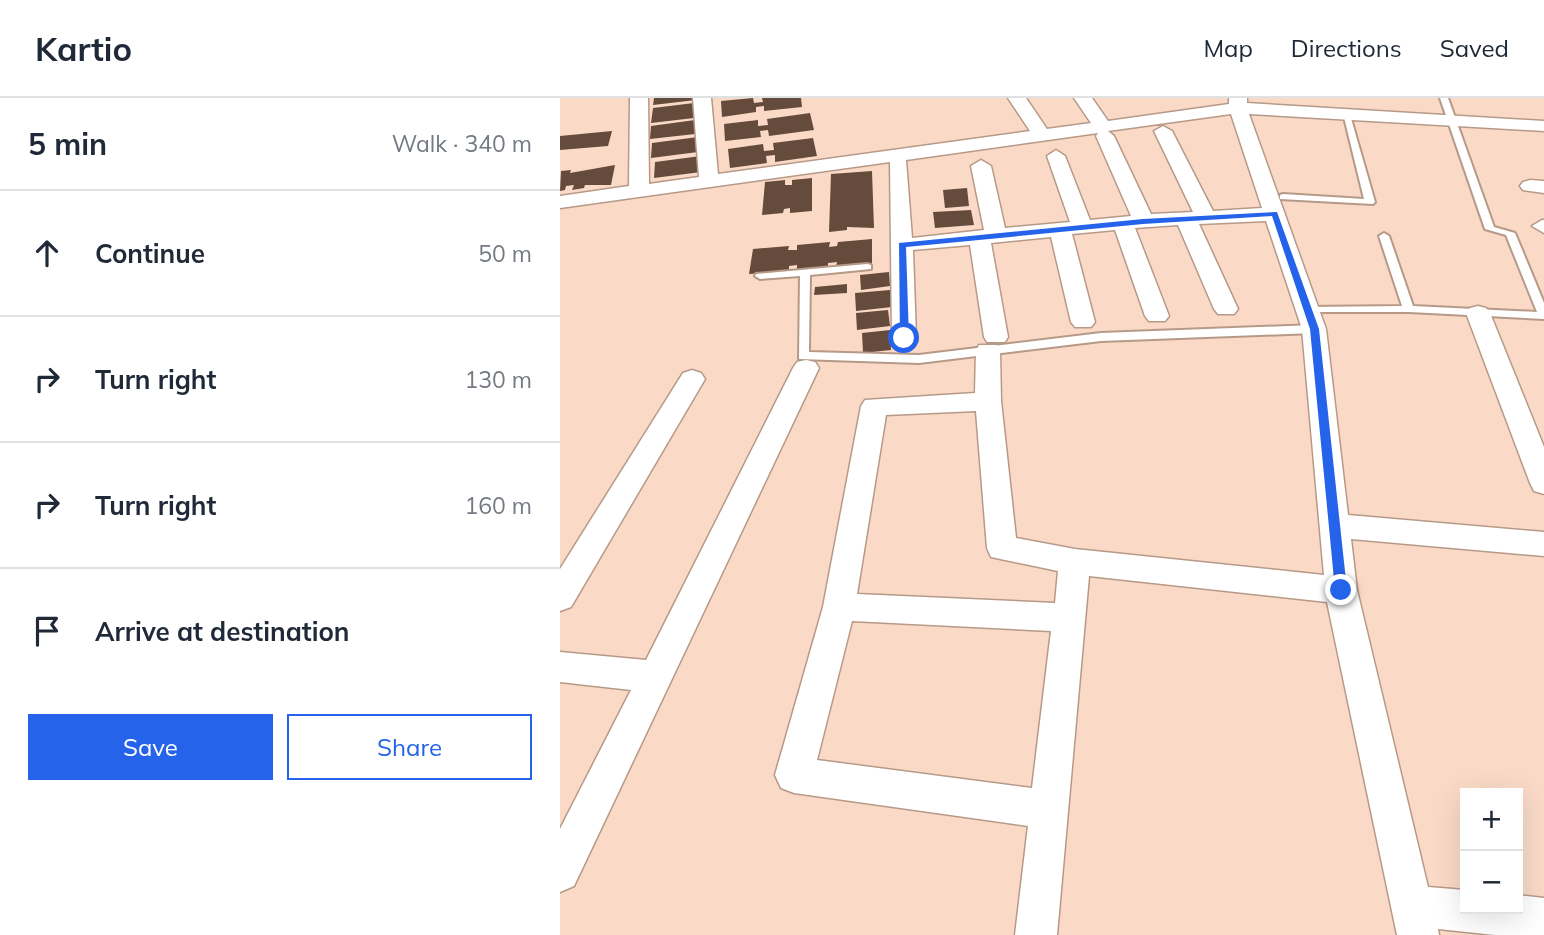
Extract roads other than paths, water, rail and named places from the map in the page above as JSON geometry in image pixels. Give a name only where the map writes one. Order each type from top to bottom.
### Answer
[{"type":"street","points":[[639,98],[639,190]]},
{"type":"street","points":[[702,98],[709,180]]},
{"type":"street","points":[[1017,98],[1042,135]]},
{"type":"street","points":[[1083,98],[1104,131],[1133,222],[1157,316]]},
{"type":"street","points":[[1138,98],[1159,125],[1196,218],[1226,309]]},
{"type":"street","points":[[1376,98],[1380,117]]},
{"type":"street","points":[[560,202],[1042,135],[1159,125],[1225,104],[1306,105],[1346,115],[1544,127]]},
{"type":"street","points":[[1225,104],[1279,205],[1311,320],[1341,590],[1415,920],[1544,919]]},
{"type":"street","points":[[1056,156],[1071,228],[1083,322]]},
{"type":"street","points":[[899,163],[904,338]]},
{"type":"street","points":[[981,166],[988,235],[992,344],[988,401],[1002,548],[1075,562],[1341,590]]},
{"type":"street","points":[[902,245],[1196,218],[1279,205]]},
{"type":"street","points":[[1478,313],[1544,483]]},
{"type":"street","points":[[560,872],[806,368]]},
{"type":"street","points":[[560,597],[692,379]]},
{"type":"street","points":[[988,401],[874,406],[839,607],[794,775],[1049,810]]},
{"type":"street","points":[[1335,526],[1544,544]]},
{"type":"street","points":[[1036,935],[1075,562]]},
{"type":"street","points":[[839,607],[1069,618]]},
{"type":"street","points":[[560,667],[655,677]]},
{"type":"lane","points":[[805,272],[803,356],[919,359],[992,344],[1016,350],[1101,337],[1409,309],[1544,316],[1510,233],[1490,229],[1444,98]]},
{"type":"lane","points":[[1279,205],[1370,202],[1346,115]]},
{"type":"lane","points":[[1384,236],[1409,309]]},
{"type":"lane","points":[[760,276],[867,267]]}]
